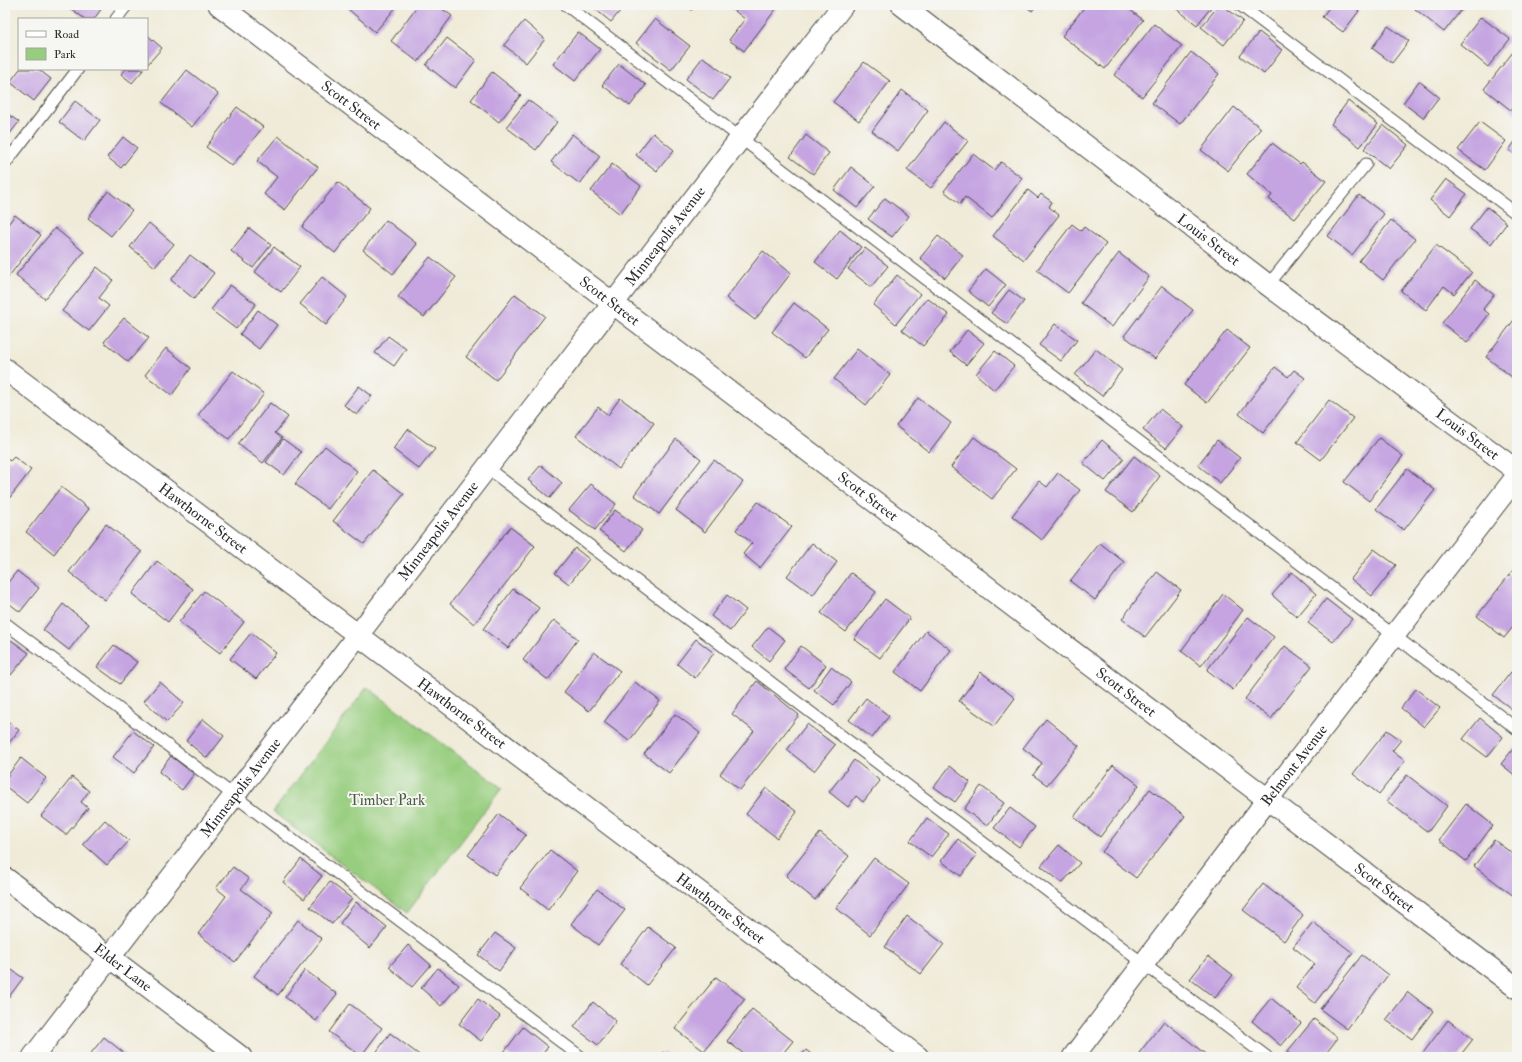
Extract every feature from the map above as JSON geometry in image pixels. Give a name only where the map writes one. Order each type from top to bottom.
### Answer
[{"type":"street","name":"Scott Street","points":[[219,5],[1517,988]]},
{"type":"street","name":"Minneapolis Avenue","points":[[33,1057],[842,5]]},
{"type":"street","name":"Louis Street","points":[[902,5],[1268,285],[1517,471]]},
{"type":"street","name":"Hawthorne Street","points":[[5,369],[918,1057]]},
{"type":"street","name":"Belmont Avenue","points":[[1073,1057],[1268,799],[1517,476]]},
{"type":"street","name":"Elder Lane","points":[[5,878],[241,1057]]},
{"type":"lane","points":[[117,18],[127,5]]},
{"type":"lane","points":[[566,5],[1517,729]]},
{"type":"lane","points":[[1240,5],[1517,214]]},
{"type":"lane","points":[[5,164],[77,70]]},
{"type":"lane","points":[[1268,285],[1366,164]]},
{"type":"lane","points":[[487,468],[1267,1057]]},
{"type":"lane","points":[[5,623],[581,1057]]},
{"type":"green space","name":"Timber Park","points":[[367,687],[502,788],[407,913],[273,812]]},
{"type":"building","points":[[66,5],[104,5],[95,18],[84,18]]},
{"type":"building","points":[[351,5],[398,5],[375,32],[348,9]]},
{"type":"building","points":[[418,5],[437,5],[452,16],[418,62],[391,41]]},
{"type":"building","points":[[599,5],[625,5],[611,22],[595,9]]},
{"type":"building","points":[[685,5],[696,5],[692,10]]},
{"type":"building","points":[[733,5],[779,5],[744,51],[729,40],[745,19],[731,8]]},
{"type":"building","points":[[1024,5],[1036,5],[1032,11]]},
{"type":"building","points":[[1086,5],[1124,5],[1143,20],[1105,69],[1062,36]]},
{"type":"building","points":[[1176,5],[1213,5],[1197,25],[1174,7]]},
{"type":"building","points":[[1219,5],[1222,5],[1243,21],[1224,45],[1201,27]]},
{"type":"building","points":[[1331,5],[1352,5],[1359,11],[1343,32],[1322,17]]},
{"type":"building","points":[[1419,5],[1465,5],[1444,32],[1415,9]]},
{"type":"building","points":[[1481,17],[1510,39],[1488,67],[1460,44]]},
{"type":"building","points":[[655,19],[690,46],[671,70],[636,43]]},
{"type":"building","points":[[524,21],[545,39],[526,63],[504,45]]},
{"type":"building","points":[[1154,24],[1182,46],[1142,97],[1114,75]]},
{"type":"building","points":[[1388,26],[1409,41],[1392,63],[1372,48]]},
{"type":"building","points":[[578,32],[600,49],[575,81],[553,64]]},
{"type":"building","points":[[1259,32],[1282,50],[1264,74],[1240,56]]},
{"type":"building","points":[[148,36],[162,48],[148,64]]},
{"type":"building","points":[[447,38],[476,60],[455,88],[426,65]]},
{"type":"building","points":[[1517,47],[1517,115],[1484,89]]},
{"type":"building","points":[[1191,52],[1219,74],[1180,124],[1152,103]]},
{"type":"building","points":[[703,57],[730,78],[713,100],[686,79]]},
{"type":"building","points":[[864,62],[890,81],[859,121],[833,102]]},
{"type":"building","points":[[619,64],[646,85],[630,106],[602,85]]},
{"type":"building","points":[[19,70],[39,70],[51,79],[34,101],[10,82]]},
{"type":"building","points":[[124,70],[143,70],[132,83],[121,74]]},
{"type":"building","points":[[187,70],[218,94],[192,127],[161,103]]},
{"type":"building","points":[[492,72],[521,95],[499,122],[471,100]]},
{"type":"building","points":[[1419,81],[1439,97],[1423,118],[1403,103]]},
{"type":"building","points":[[902,90],[928,110],[898,151],[872,131]]},
{"type":"building","points":[[528,100],[557,122],[536,150],[506,127]]},
{"type":"building","points":[[75,101],[100,120],[84,141],[59,122]]},
{"type":"building","points":[[1348,101],[1378,124],[1360,147],[1331,124]]},
{"type":"building","points":[[237,107],[263,127],[232,166],[206,147]]},
{"type":"building","points":[[1234,107],[1261,128],[1228,171],[1201,150]]},
{"type":"building","points":[[5,112],[19,122],[5,140]]},
{"type":"building","points":[[944,122],[968,141],[931,188],[907,170]]},
{"type":"building","points":[[1480,122],[1506,141],[1485,170],[1458,150]]},
{"type":"building","points":[[1383,125],[1408,145],[1389,169],[1364,149]]},
{"type":"building","points":[[653,133],[674,150],[657,171],[636,155]]},
{"type":"building","points":[[572,134],[600,156],[580,184],[551,162]]},
{"type":"building","points":[[806,135],[829,153],[813,174],[790,157]]},
{"type":"building","points":[[278,136],[318,167],[285,210],[264,194],[277,177],[257,161]]},
{"type":"building","points":[[123,137],[137,148],[121,168],[107,157]]},
{"type":"building","points":[[1517,139],[1517,156],[1509,150]]},
{"type":"building","points":[[1272,143],[1300,164],[1302,162],[1326,181],[1295,219],[1269,199],[1272,195],[1247,174]]},
{"type":"building","points":[[973,154],[994,170],[1001,162],[1022,178],[992,218],[965,197],[960,204],[944,191]]},
{"type":"building","points":[[612,164],[641,186],[620,214],[591,191]]},
{"type":"building","points":[[851,167],[875,186],[857,208],[834,190]]},
{"type":"building","points":[[1446,179],[1467,194],[1450,216],[1430,200]]},
{"type":"building","points":[[338,182],[370,208],[335,253],[302,227]]},
{"type":"building","points":[[1028,190],[1038,198],[1041,194],[1052,202],[1049,207],[1059,215],[1024,260],[993,236]]},
{"type":"building","points":[[108,191],[132,210],[111,236],[88,218]]},
{"type":"building","points":[[1359,195],[1384,214],[1352,255],[1328,236]]},
{"type":"building","points":[[885,198],[909,216],[892,237],[868,219]]},
{"type":"building","points":[[1487,207],[1507,223],[1491,244],[1470,229]]},
{"type":"building","points":[[15,215],[41,235],[6,280],[5,228]]},
{"type":"building","points":[[386,220],[417,244],[393,274],[363,250]]},
{"type":"building","points":[[1391,220],[1415,239],[1383,280],[1359,261]]},
{"type":"building","points":[[149,223],[174,244],[155,267],[130,247]]},
{"type":"building","points":[[1072,224],[1081,231],[1084,227],[1106,244],[1068,293],[1037,270]]},
{"type":"building","points":[[55,228],[84,252],[45,299],[16,275]]},
{"type":"building","points":[[249,228],[271,245],[253,268],[231,251]]},
{"type":"building","points":[[840,230],[861,247],[837,279],[815,262]]},
{"type":"building","points":[[938,236],[963,255],[945,278],[920,258]]},
{"type":"building","points":[[1436,245],[1472,272],[1454,294],[1444,286],[1426,310],[1401,291]]},
{"type":"building","points":[[274,247],[300,267],[281,292],[255,272]]},
{"type":"building","points":[[865,248],[888,266],[871,287],[848,269]]},
{"type":"building","points":[[763,251],[791,273],[755,320],[726,298]]},
{"type":"building","points":[[1119,253],[1149,277],[1112,327],[1081,303]]},
{"type":"building","points":[[190,255],[214,273],[194,299],[171,280]]},
{"type":"building","points":[[430,257],[456,277],[424,317],[398,297]]},
{"type":"building","points":[[97,267],[113,280],[99,298],[109,306],[89,331],[62,311]]},
{"type":"building","points":[[986,269],[1006,285],[988,307],[968,291]]},
{"type":"building","points":[[897,275],[920,294],[896,324],[873,305]]},
{"type":"building","points":[[322,277],[347,297],[326,325],[300,304]]},
{"type":"building","points":[[1475,280],[1494,295],[1483,309],[1489,314],[1467,343],[1442,323]]},
{"type":"building","points":[[230,285],[256,304],[236,329],[211,310]]},
{"type":"building","points":[[1162,286],[1193,310],[1155,359],[1124,336]]},
{"type":"building","points":[[1009,290],[1024,301],[1007,324],[991,313]]},
{"type":"building","points":[[515,294],[545,316],[496,380],[466,357]]},
{"type":"building","points":[[927,298],[949,315],[923,346],[902,330]]},
{"type":"building","points":[[794,303],[828,329],[805,358],[772,332]]},
{"type":"building","points":[[258,310],[277,325],[259,349],[240,334]]},
{"type":"building","points":[[1517,316],[1517,381],[1486,357]]},
{"type":"building","points":[[124,318],[149,338],[128,362],[104,342]]},
{"type":"building","points":[[1055,324],[1077,340],[1061,361],[1039,345]]},
{"type":"building","points":[[967,330],[984,343],[966,365],[950,352]]},
{"type":"building","points":[[1227,330],[1250,348],[1207,403],[1184,385]]},
{"type":"building","points":[[388,336],[406,349],[394,366],[375,353]]},
{"type":"building","points":[[166,348],[191,368],[172,395],[145,375]]},
{"type":"building","points":[[857,349],[890,375],[866,405],[834,379]]},
{"type":"building","points":[[1096,349],[1122,370],[1102,396],[1075,375]]},
{"type":"building","points":[[995,351],[1014,366],[994,390],[976,374]]},
{"type":"building","points":[[1275,367],[1288,377],[1294,370],[1305,378],[1263,433],[1239,414]]},
{"type":"building","points":[[233,371],[264,394],[229,439],[198,415]]},
{"type":"building","points":[[359,386],[372,396],[357,415],[344,405]]},
{"type":"building","points":[[620,398],[654,423],[619,469],[576,436],[598,407],[608,415]]},
{"type":"building","points":[[918,398],[951,423],[929,452],[896,426]]},
{"type":"building","points":[[1329,400],[1353,418],[1321,460],[1297,442]]},
{"type":"building","points":[[270,403],[288,417],[275,433],[282,438],[263,463],[238,444]]},
{"type":"building","points":[[1160,409],[1183,427],[1166,448],[1143,430]]},
{"type":"building","points":[[408,429],[435,449],[419,469],[393,449]]},
{"type":"building","points":[[974,437],[1016,469],[992,499],[951,467]]},
{"type":"building","points":[[1379,438],[1403,456],[1369,501],[1344,482]]},
{"type":"building","points":[[283,439],[301,452],[284,475],[266,462]]},
{"type":"building","points":[[676,439],[701,459],[659,514],[634,495]]},
{"type":"building","points":[[1102,440],[1124,459],[1105,481],[1083,463]]},
{"type":"building","points":[[1217,440],[1240,458],[1220,483],[1198,465]]},
{"type":"building","points":[[325,446],[357,471],[328,509],[295,484]]},
{"type":"building","points":[[1134,456],[1160,476],[1133,512],[1106,492]]},
{"type":"building","points":[[5,457],[10,461],[14,457],[31,470],[8,500],[5,498]]},
{"type":"building","points":[[714,460],[743,482],[705,532],[676,510]]},
{"type":"building","points":[[541,465],[562,483],[550,498],[528,480]]},
{"type":"building","points":[[1407,469],[1435,490],[1404,530],[1376,509]]},
{"type":"building","points":[[373,470],[404,494],[364,544],[333,521]]},
{"type":"building","points":[[1058,473],[1080,490],[1042,540],[1012,516],[1039,481],[1047,487]]},
{"type":"building","points":[[591,484],[616,504],[595,530],[569,510]]},
{"type":"building","points":[[61,487],[89,509],[54,554],[26,532]]},
{"type":"building","points":[[758,502],[792,527],[760,568],[743,554],[752,543],[736,530]]},
{"type":"building","points":[[615,510],[642,530],[626,551],[599,531]]},
{"type":"building","points":[[106,524],[142,552],[105,600],[69,572]]},
{"type":"building","points":[[510,527],[535,546],[474,624],[450,604]]},
{"type":"building","points":[[812,543],[837,562],[813,595],[787,576]]},
{"type":"building","points":[[1100,543],[1124,562],[1095,600],[1070,581]]},
{"type":"building","points":[[575,548],[589,559],[569,584],[555,573]]},
{"type":"building","points":[[1374,549],[1396,565],[1372,596],[1351,579]]},
{"type":"building","points":[[157,561],[193,589],[168,622],[132,594]]},
{"type":"building","points":[[1517,565],[1517,622],[1504,638],[1477,616]]},
{"type":"building","points":[[17,571],[39,588],[20,612],[5,600],[5,586]]},
{"type":"building","points":[[1157,572],[1181,590],[1145,637],[1122,619]]},
{"type":"building","points":[[1292,572],[1316,594],[1297,617],[1272,595]]},
{"type":"building","points":[[851,573],[876,592],[846,632],[821,613]]},
{"type":"building","points":[[513,589],[539,608],[508,648],[483,629]]},
{"type":"building","points":[[204,591],[244,622],[220,653],[179,622]]},
{"type":"building","points":[[1223,594],[1243,610],[1201,666],[1181,651]]},
{"type":"building","points":[[727,595],[746,610],[730,631],[711,616]]},
{"type":"building","points":[[885,599],[910,618],[880,658],[854,639]]},
{"type":"building","points":[[1326,599],[1352,619],[1333,642],[1308,623]]},
{"type":"building","points":[[63,604],[89,624],[69,650],[43,630]]},
{"type":"building","points":[[1248,617],[1274,637],[1233,690],[1207,670]]},
{"type":"building","points":[[554,620],[578,639],[548,680],[523,660]]},
{"type":"building","points":[[768,627],[785,640],[769,661],[752,647]]},
{"type":"building","points":[[926,631],[951,650],[920,691],[895,672]]},
{"type":"building","points":[[251,633],[276,653],[256,679],[230,659]]},
{"type":"building","points":[[696,639],[714,653],[695,678],[677,664]]},
{"type":"building","points":[[11,640],[29,653],[11,675],[5,671],[5,647]]},
{"type":"building","points":[[114,645],[137,662],[120,684],[97,667]]},
{"type":"building","points":[[801,646],[826,665],[809,688],[784,669]]},
{"type":"building","points":[[1285,646],[1312,666],[1271,719],[1245,699]]},
{"type":"building","points":[[594,652],[620,671],[589,711],[564,692]]},
{"type":"building","points":[[831,667],[851,682],[834,705],[814,690]]},
{"type":"building","points":[[981,672],[1015,698],[994,726],[959,701]]},
{"type":"building","points":[[1511,672],[1517,676],[1517,706],[1513,710],[1493,695]]},
{"type":"building","points":[[757,681],[799,715],[740,790],[720,774],[754,731],[732,714]]},
{"type":"building","points":[[160,682],[184,703],[167,722],[144,701]]},
{"type":"building","points":[[635,682],[660,701],[629,741],[604,722]]},
{"type":"building","points":[[1416,689],[1440,708],[1424,727],[1401,708]]},
{"type":"building","points":[[866,698],[889,716],[872,738],[849,720]]},
{"type":"building","points":[[675,714],[700,733],[669,773],[644,754]]},
{"type":"building","points":[[1480,718],[1503,737],[1487,757],[1463,739]]},
{"type":"building","points":[[5,719],[19,730],[5,748]]},
{"type":"building","points":[[203,719],[224,736],[207,758],[186,741]]},
{"type":"building","points":[[1046,719],[1079,746],[1047,785],[1033,775],[1042,763],[1023,748]]},
{"type":"building","points":[[807,724],[835,745],[814,771],[787,750]]},
{"type":"building","points":[[1387,730],[1401,740],[1392,751],[1405,761],[1379,794],[1353,774]]},
{"type":"building","points":[[133,731],[154,747],[134,773],[113,757]]},
{"type":"building","points":[[1517,744],[1517,777],[1501,764]]},
{"type":"building","points":[[171,756],[194,774],[182,790],[159,772]]},
{"type":"building","points":[[21,758],[46,778],[27,803],[5,786],[5,779]]},
{"type":"building","points":[[854,760],[880,781],[863,802],[856,796],[848,807],[829,792]]},
{"type":"building","points":[[1113,765],[1139,785],[1100,837],[1074,817]]},
{"type":"building","points":[[950,766],[970,782],[955,802],[934,787]]},
{"type":"building","points":[[1407,775],[1447,806],[1428,832],[1387,801]]},
{"type":"building","points":[[72,777],[89,791],[81,802],[88,808],[66,835],[41,816]]},
{"type":"building","points":[[981,786],[1004,803],[987,826],[964,809]]},
{"type":"building","points":[[766,788],[797,812],[777,838],[746,814]]},
{"type":"building","points":[[1150,789],[1185,816],[1136,878],[1102,852]]},
{"type":"building","points":[[1466,804],[1493,825],[1466,861],[1439,840]]},
{"type":"building","points":[[1010,808],[1035,827],[1019,847],[994,828]]},
{"type":"building","points":[[499,814],[526,835],[495,875],[468,855]]},
{"type":"building","points":[[927,818],[949,834],[931,857],[910,841]]},
{"type":"building","points":[[105,820],[129,841],[107,865],[83,844]]},
{"type":"building","points":[[820,833],[849,856],[815,900],[786,876]]},
{"type":"building","points":[[958,839],[977,855],[961,876],[941,861]]},
{"type":"building","points":[[1494,840],[1517,857],[1517,894],[1515,897],[1474,866]]},
{"type":"building","points":[[1059,845],[1080,863],[1062,883],[1041,866]]},
{"type":"building","points":[[550,850],[577,871],[548,910],[520,888]]},
{"type":"building","points":[[874,858],[909,884],[870,935],[836,908]]},
{"type":"building","points":[[301,859],[322,876],[304,899],[283,882]]},
{"type":"building","points":[[233,867],[249,879],[241,889],[273,913],[235,962],[198,934],[226,896],[216,888]]},
{"type":"building","points":[[330,882],[352,899],[332,924],[310,907]]},
{"type":"building","points":[[1263,884],[1303,915],[1284,941],[1243,910]]},
{"type":"building","points":[[597,889],[625,910],[598,945],[571,924]]},
{"type":"building","points":[[356,902],[387,927],[370,948],[340,923]]},
{"type":"building","points":[[907,916],[944,944],[921,974],[885,947]]},
{"type":"building","points":[[298,920],[322,939],[278,995],[254,976]]},
{"type":"building","points":[[1313,922],[1353,953],[1315,1003],[1296,988],[1315,964],[1293,947]]},
{"type":"building","points":[[648,927],[676,948],[647,985],[620,964]]},
{"type":"building","points":[[495,933],[516,948],[499,971],[478,955]]},
{"type":"building","points":[[408,945],[431,965],[412,987],[389,967]]},
{"type":"building","points":[[1362,955],[1388,975],[1347,1029],[1320,1009]]},
{"type":"building","points":[[1208,956],[1233,975],[1215,998],[1190,979]]},
{"type":"building","points":[[5,965],[23,978],[5,1002]]},
{"type":"building","points":[[438,968],[459,985],[441,1006],[421,988]]},
{"type":"building","points":[[305,970],[337,994],[316,1021],[285,997]]},
{"type":"building","points":[[716,977],[745,999],[704,1051],[675,1029]]},
{"type":"building","points":[[1408,992],[1433,1011],[1412,1039],[1386,1020]]},
{"type":"building","points":[[1271,998],[1301,1023],[1281,1046],[1252,1021]]},
{"type":"building","points":[[478,999],[500,1016],[481,1041],[459,1024]]},
{"type":"building","points":[[593,1002],[616,1021],[598,1045],[574,1027]]},
{"type":"building","points":[[350,1004],[382,1028],[361,1056],[329,1032]]},
{"type":"building","points":[[752,1009],[793,1041],[780,1057],[748,1057],[727,1041]]},
{"type":"building","points":[[1314,1019],[1338,1038],[1323,1057],[1294,1057],[1287,1052]]},
{"type":"building","points":[[1448,1020],[1473,1039],[1459,1057],[1420,1057]]},
{"type":"building","points":[[1164,1021],[1209,1057],[1145,1057],[1139,1053]]},
{"type":"building","points":[[523,1027],[548,1047],[540,1057],[512,1057],[504,1052]]},
{"type":"building","points":[[390,1033],[422,1057],[373,1057]]},
{"type":"building","points":[[104,1037],[129,1057],[88,1057]]},
{"type":"building","points":[[806,1050],[815,1057],[800,1057]]},
{"type":"building","points":[[663,1052],[669,1057],[659,1057]]}]
